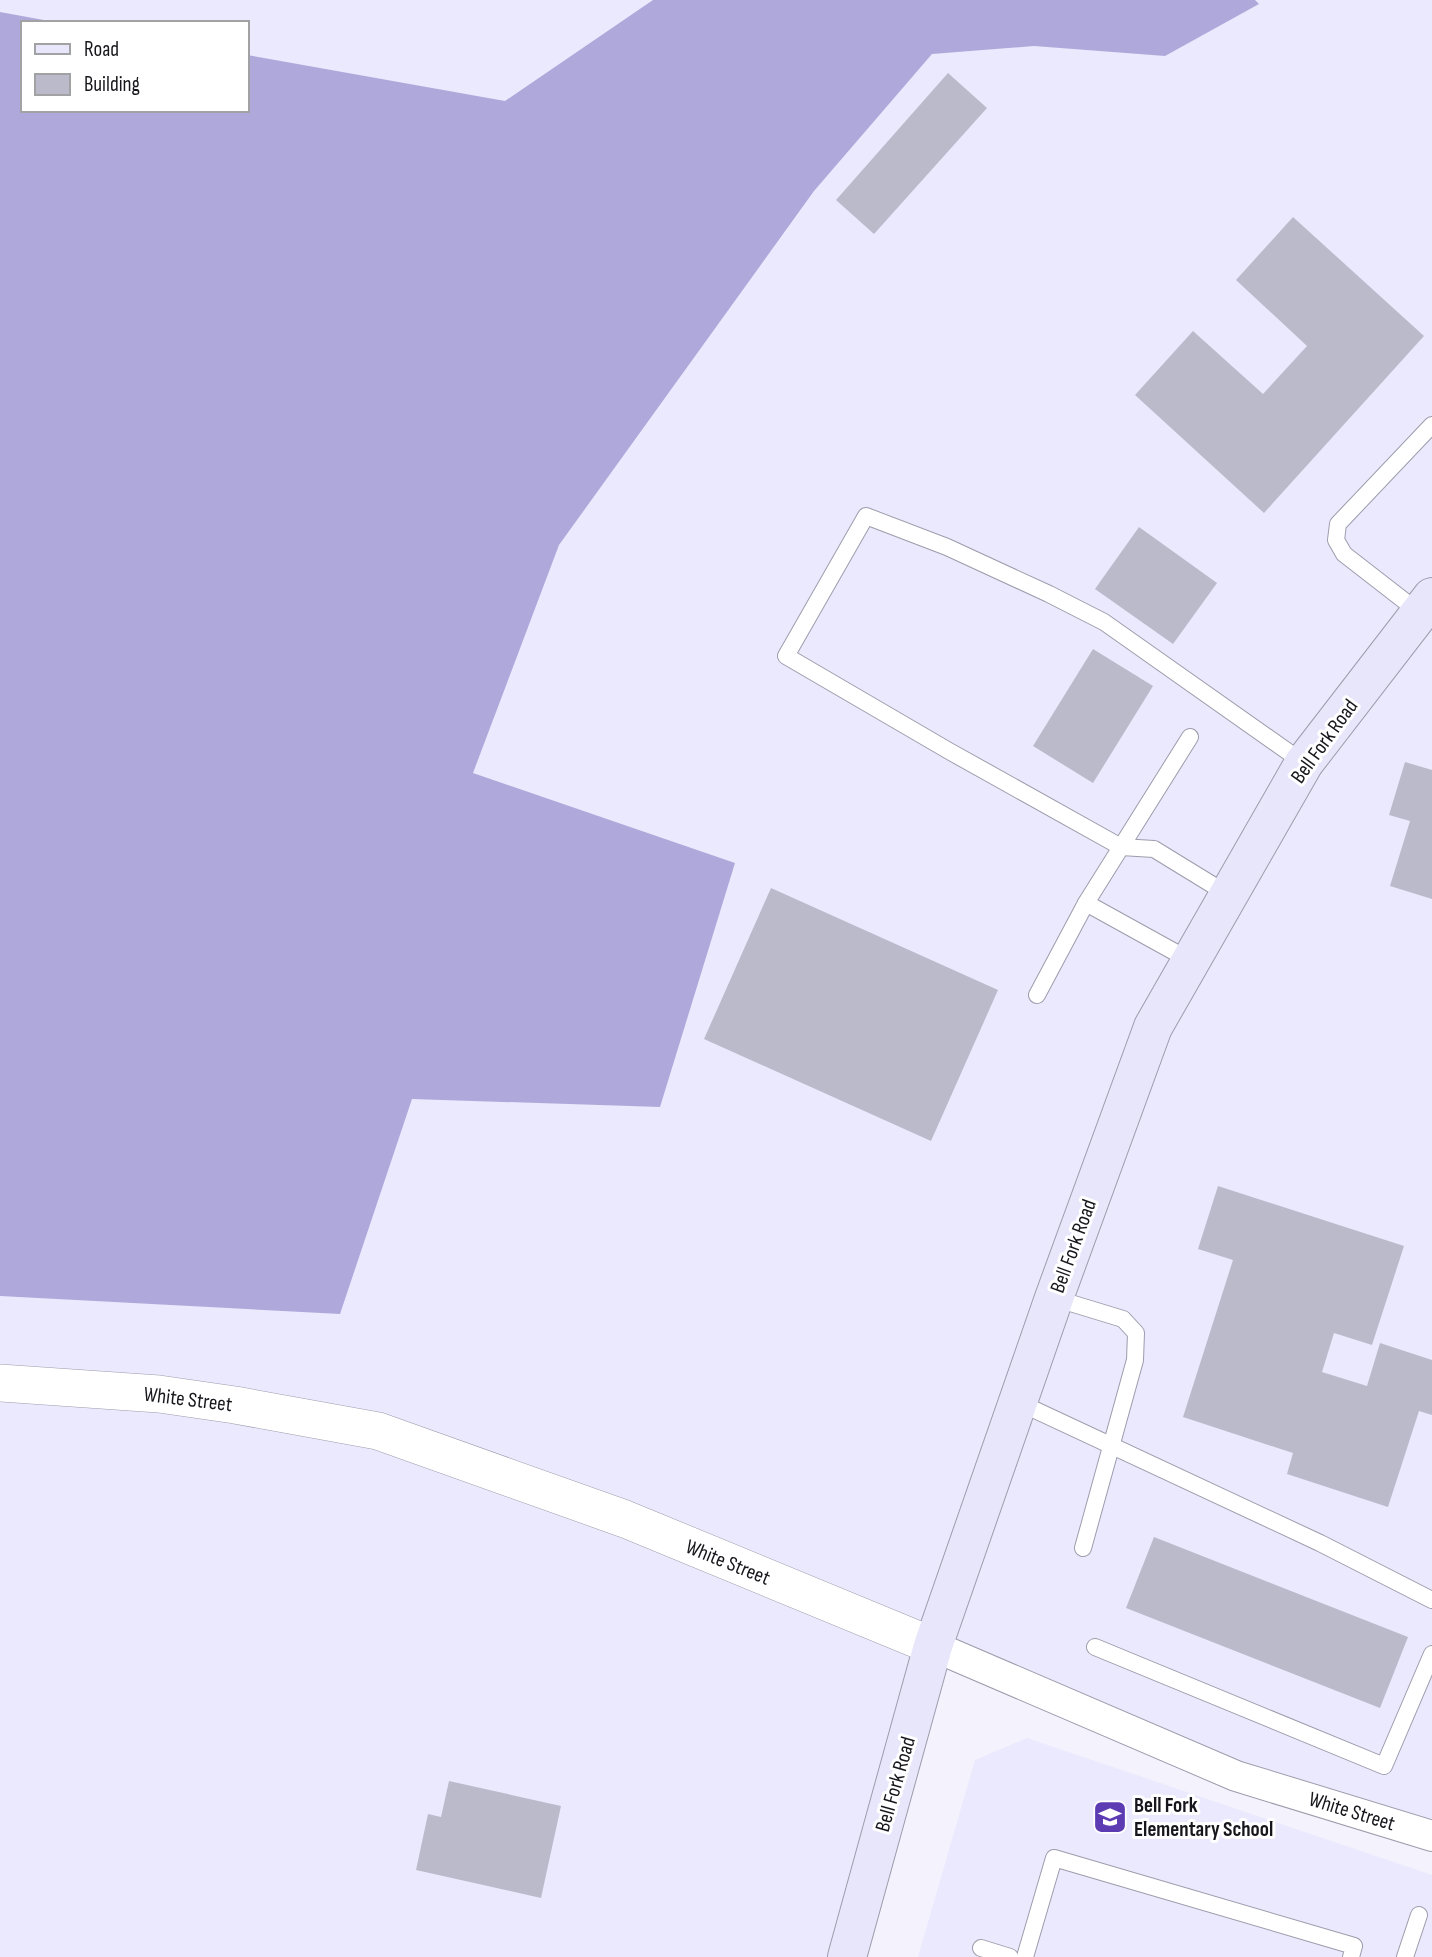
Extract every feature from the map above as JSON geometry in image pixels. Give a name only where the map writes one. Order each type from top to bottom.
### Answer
[{"type":"main road","name":"Bell Fork Road","points":[[847,1957],[933,1646],[1054,1298],[1153,1027],[1304,763],[1426,605]]},
{"type":"street","name":"White Street","points":[[0,1383],[159,1394],[378,1431],[625,1520],[933,1646],[1236,1776],[1432,1836]]},
{"type":"lane","points":[[1426,605],[1344,554],[1336,540],[1338,524],[1432,425]]},
{"type":"lane","points":[[1229,895],[1154,849],[1121,847],[786,656],[866,516],[947,547],[1049,593],[1104,622],[1304,763]]},
{"type":"lane","points":[[1037,995],[1086,904],[1190,737]]},
{"type":"lane","points":[[1086,904],[1191,961]]},
{"type":"lane","points":[[1054,1298],[1124,1320],[1136,1333],[1135,1360],[1083,1549]]},
{"type":"lane","points":[[1018,1402],[1320,1543],[1432,1600]]},
{"type":"lane","points":[[1095,1647],[1384,1766],[1432,1654]]},
{"type":"lane","points":[[1025,1957],[1054,1858],[1354,1946],[1351,1957]]},
{"type":"lane","points":[[1405,1957],[1419,1915]]},
{"type":"lane","points":[[981,1948],[1010,1957]]},
{"type":"shaded area","points":[[0,0],[1432,0],[1432,1836],[934,1646],[847,1957],[0,1957]]},
{"type":"shaded area","points":[[653,0],[1255,0],[1259,4],[1165,56],[1034,46],[932,54],[814,191],[559,545],[473,773],[735,863],[660,1107],[412,1099],[340,1314],[0,1296],[0,12],[49,21],[21,21],[21,112],[248,112],[248,55],[505,101]]},
{"type":"shaded area","name":"Bell Fork Elementary School","points":[[1027,1738],[1432,1875],[1432,1957],[918,1957],[975,1760]]},
{"type":"building","points":[[948,73],[987,108],[874,234],[836,200]]},
{"type":"building","points":[[1293,217],[1424,336],[1264,513],[1135,395],[1193,331],[1263,394],[1307,346],[1236,280]]},
{"type":"building","points":[[1139,527],[1217,583],[1173,644],[1095,589]]},
{"type":"building","points":[[1093,649],[1153,686],[1093,783],[1033,746]]},
{"type":"building","points":[[1405,762],[1432,770],[1432,899],[1390,886],[1410,821],[1389,815]]},
{"type":"building","points":[[771,888],[998,990],[931,1141],[704,1039]]},
{"type":"building","points":[[1218,1186],[1404,1246],[1372,1345],[1334,1333],[1322,1372],[1367,1386],[1380,1343],[1432,1360],[1432,1415],[1419,1411],[1388,1507],[1287,1474],[1293,1453],[1183,1417],[1233,1260],[1198,1249]]},
{"type":"building","points":[[1154,1537],[1408,1637],[1380,1708],[1126,1608]]},
{"type":"building","points":[[449,1781],[561,1806],[541,1898],[416,1870],[428,1814],[441,1817]]},
{"type":"place","name":"Bell Fork Elementary School","points":[[1110,1817]]}]
